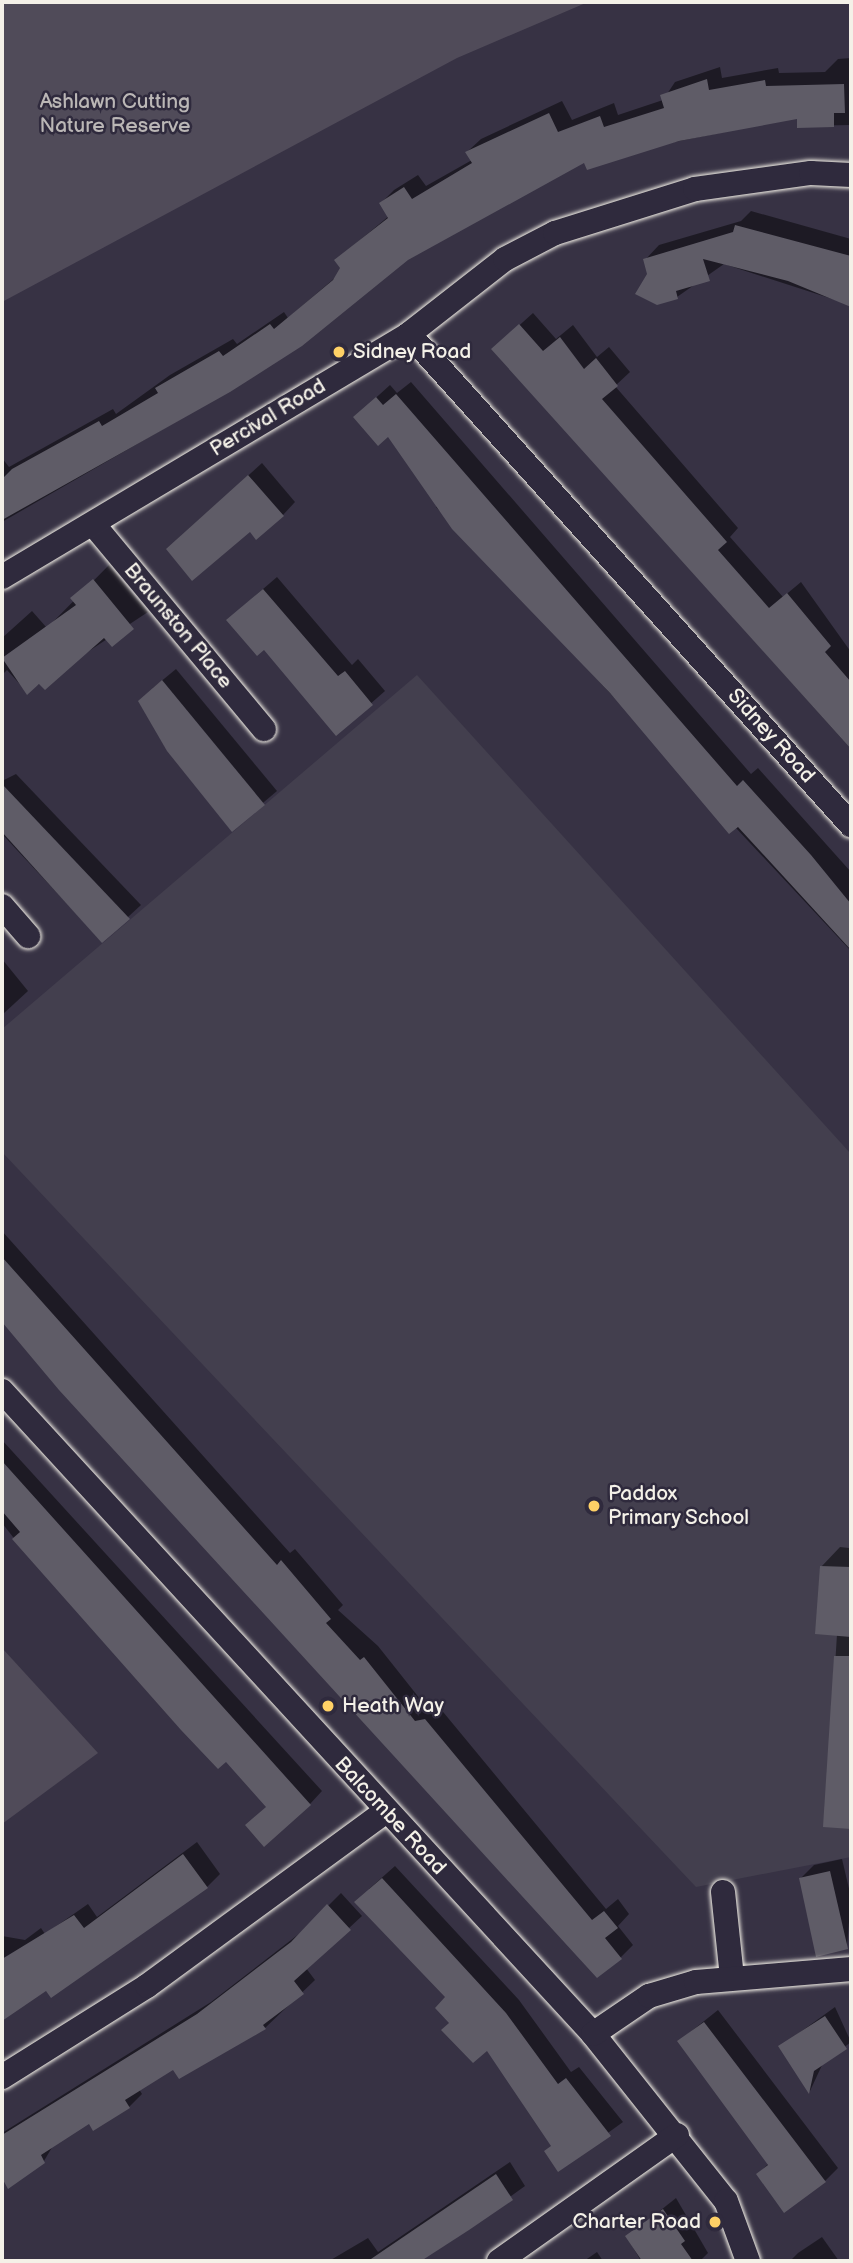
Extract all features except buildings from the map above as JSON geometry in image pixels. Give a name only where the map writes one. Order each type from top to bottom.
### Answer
[{"type":"street","name":"Percival Road","points":[[2,577],[409,334],[505,259],[555,233],[695,189],[810,173],[851,175]]},
{"type":"street","name":"Sidney Road","points":[[409,334],[851,825]]},
{"type":"street","name":"Braunston Place","points":[[93,524],[264,729]]},
{"type":"street","points":[[2,906],[28,936]]},
{"type":"street","name":"Balcombe Road","points":[[2,1391],[385,1812],[593,2034],[677,2136],[726,2201],[748,2261]]},
{"type":"street","points":[[2,2077],[146,1986],[385,1812]]},
{"type":"street","points":[[723,1892],[732,1978]]},
{"type":"street","points":[[593,2034],[649,1996],[732,1978],[851,1969]]},
{"type":"street","points":[[499,2261],[677,2136]]},
{"type":"shaded area","name":"Paddox Primary School","points":[[417,675],[851,1154],[851,1857],[696,1887],[2,1152],[2,1029]]},
{"type":"green space","name":"Ashlawn Cutting Nature Reserve","points":[[2,2],[588,2],[457,58],[2,302]]},
{"type":"green space","points":[[2,1648],[98,1753],[2,1824]]},
{"type":"place","name":"Sidney Road","points":[[339,352]]},
{"type":"place","name":"Paddox Primary School","points":[[594,1506]]},
{"type":"place","name":"Heath Way","points":[[328,1706]]},
{"type":"place","name":"Charter Road","points":[[715,2222]]}]
